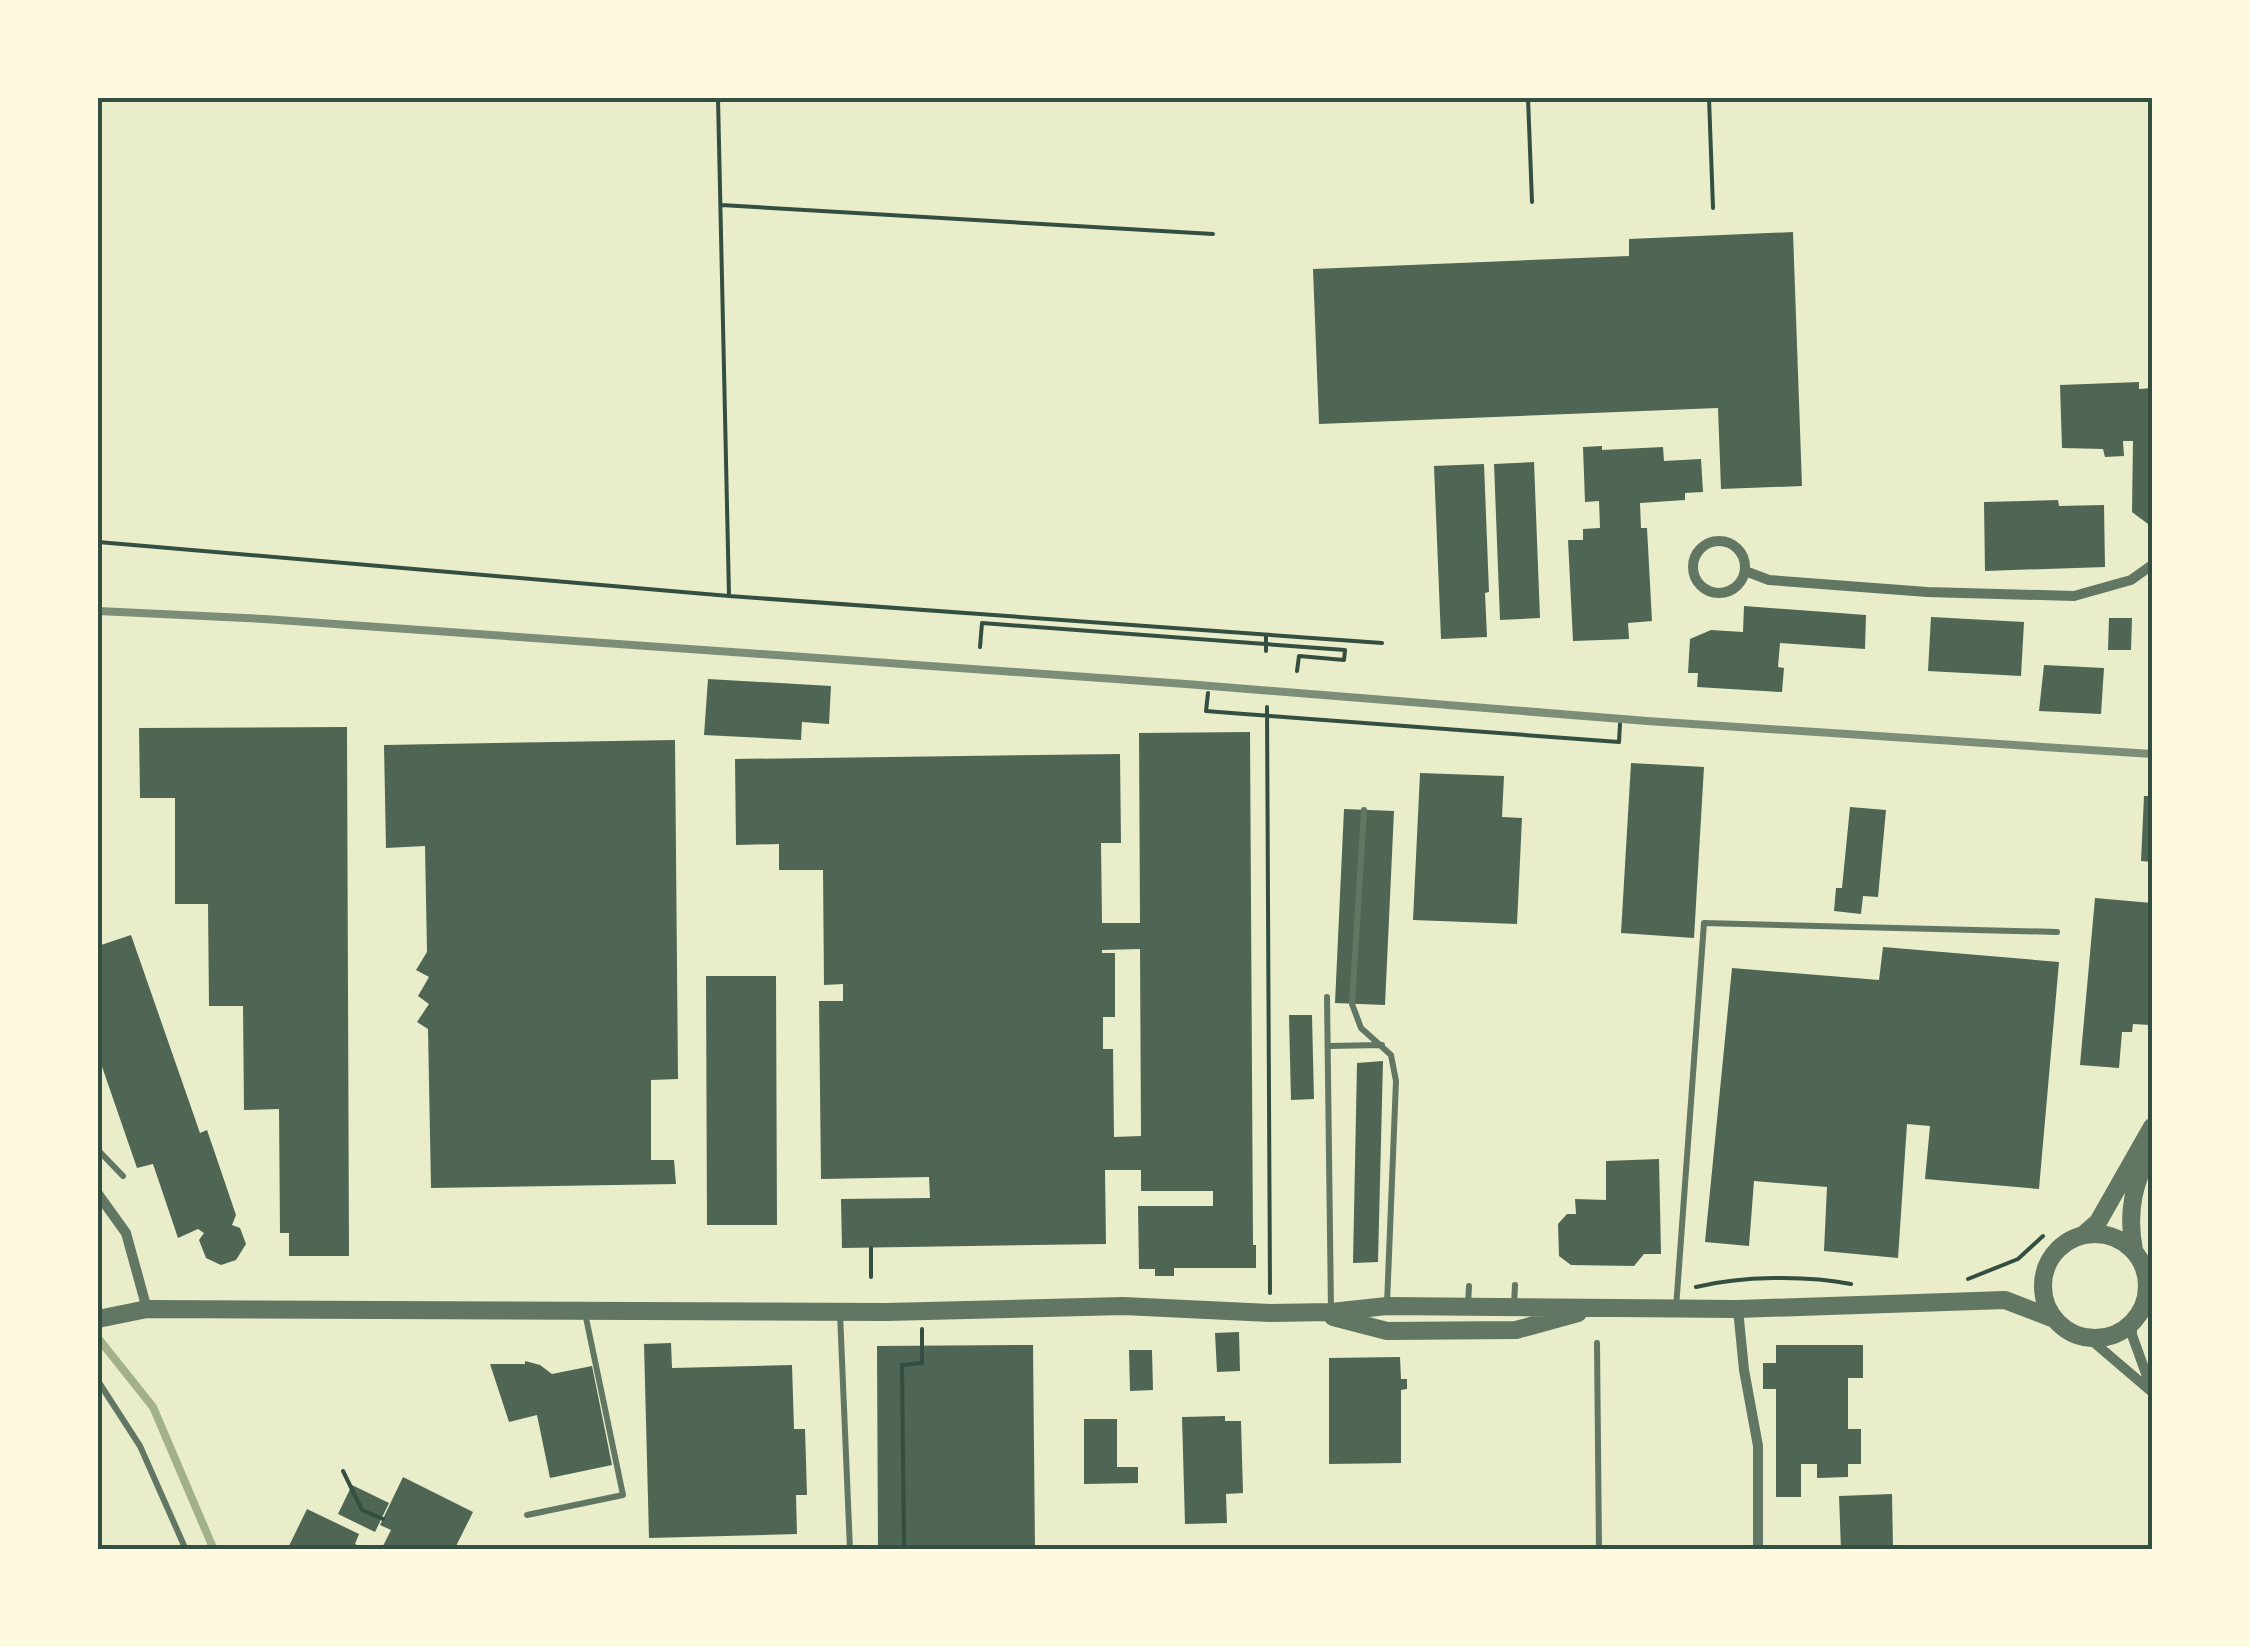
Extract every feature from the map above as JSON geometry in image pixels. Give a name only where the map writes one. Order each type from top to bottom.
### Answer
[{"type":"street","points":[[1729,543],[1742,554],[1745,571],[1742,580],[1727,592],[1709,591],[1694,573],[1694,557],[1705,544],[1729,543]]},
{"type":"street","points":[[1745,571],[1768,580],[1927,592],[2074,596],[2132,580],[2152,566]]},
{"type":"street","points":[[98,1319],[148,1309],[840,1311],[1123,1306],[1270,1313],[1388,1306],[1738,1308],[2005,1300],[2030,1290],[2042,1279],[2056,1251],[2098,1222],[2152,1127]]},
{"type":"street","points":[[2152,1144],[2137,1178],[2129,1227],[2148,1281],[2141,1317],[2132,1335],[2152,1391]]},
{"type":"street","points":[[98,1194],[126,1234],[148,1309]]},
{"type":"street","points":[[2084,1235],[2102,1234],[2119,1239],[2143,1262]]},
{"type":"street","points":[[2042,1279],[2052,1318],[2063,1328],[2090,1339],[2152,1391]]},
{"type":"street","points":[[2005,1300],[2052,1318]]},
{"type":"street","points":[[1738,1308],[1758,1446],[1758,1550]]},
{"type":"street","points":[[1324,1312],[1387,1331],[1516,1330],[1592,1309]]},
{"type":"street","points":[[2090,1339],[2105,1338],[2141,1317]]},
{"type":"lane","points":[[1364,810],[1352,1004],[1361,1028],[1391,1055],[1396,1081],[1388,1306]]},
{"type":"lane","points":[[1676,1308],[1704,923],[2057,932]]},
{"type":"lane","points":[[1324,1312],[1327,997]]},
{"type":"lane","points":[[1328,1046],[1384,1045]]},
{"type":"lane","points":[[98,1150],[123,1176]]},
{"type":"lane","points":[[1468,1306],[1469,1286]]},
{"type":"lane","points":[[1514,1306],[1515,1286]]},
{"type":"lane","points":[[527,1515],[623,1495],[585,1310]]},
{"type":"lane","points":[[840,1311],[850,1550]]},
{"type":"lane","points":[[1597,1343],[1599,1550]]},
{"type":"lane","points":[[98,1381],[140,1446],[186,1550]]},
{"type":"path","points":[[718,98],[729,596]]},
{"type":"path","points":[[1528,98],[1532,202]]},
{"type":"path","points":[[1709,98],[1713,208]]},
{"type":"path","points":[[721,205],[1213,234]]},
{"type":"path","points":[[98,542],[729,596],[1382,643]]},
{"type":"path","points":[[980,648],[982,624],[1266,648],[1345,650],[1344,660],[1298,656],[1297,671]]},
{"type":"path","points":[[1266,636],[1266,648]]},
{"type":"path","points":[[1208,693],[1206,711],[1267,716],[1618,742],[1620,724]]},
{"type":"path","points":[[1267,707],[1270,1313]]},
{"type":"path","points":[[871,1248],[871,1276]]},
{"type":"path","points":[[904,1550],[900,1364],[922,1364],[922,1328]]},
{"type":"path","points":[[343,1471],[362,1510],[383,1518]]},
{"type":"building","points":[[1793,232],[1802,486],[1721,489],[1718,408],[1319,424],[1313,269],[1629,256],[1629,239]]},
{"type":"building","points":[[2139,382],[2139,389],[2152,388],[2152,527],[2132,512],[2133,441],[2123,441],[2124,456],[2105,457],[2103,449],[2062,448],[2060,385]]},
{"type":"building","points":[[1602,446],[1602,450],[1663,447],[1664,461],[1701,459],[1703,492],[1685,493],[1685,500],[1640,503],[1641,528],[1647,528],[1652,621],[1628,623],[1629,639],[1573,641],[1568,540],[1583,540],[1583,529],[1600,528],[1599,501],[1585,502],[1583,447]]},
{"type":"building","points":[[1534,462],[1540,618],[1500,620],[1494,464]]},
{"type":"building","points":[[1484,464],[1487,637],[1441,639],[1434,466]]},
{"type":"building","points":[[2058,500],[2059,506],[2104,505],[2105,567],[1985,571],[1984,502]]},
{"type":"building","points":[[1744,606],[1866,615],[1865,649],[1780,643],[1782,692],[1697,687],[1698,673],[1688,673],[1690,639],[1711,630],[1743,632]]},
{"type":"building","points":[[1931,617],[2024,622],[2021,676],[1928,671]]},
{"type":"building","points":[[2109,618],[2132,618],[2131,650],[2108,650]]},
{"type":"building","points":[[2044,665],[2104,668],[2101,714],[2039,711]]},
{"type":"building","points":[[708,679],[831,686],[829,724],[802,722],[801,740],[704,735]]},
{"type":"building","points":[[347,727],[349,1256],[289,1256],[289,1233],[280,1233],[279,1109],[244,1110],[243,1006],[209,1006],[208,904],[175,904],[175,798],[140,798],[139,728]]},
{"type":"building","points":[[1250,732],[1256,1268],[1174,1268],[1174,1276],[1155,1276],[1155,1269],[1139,1269],[1138,1206],[1213,1206],[1213,1191],[1141,1191],[1141,1170],[1105,1170],[1106,1244],[842,1248],[841,1199],[930,1198],[929,1177],[821,1179],[819,1001],[843,1001],[843,984],[824,985],[823,870],[779,870],[779,844],[736,845],[735,759],[1120,754],[1121,843],[1101,843],[1102,923],[1140,923],[1139,733]],"holes":[[[1140,949],[1141,1136],[1114,1137],[1113,1049],[1103,1049],[1103,1017],[1115,1017],[1115,953],[1102,950]]]},
{"type":"building","points":[[675,740],[678,1079],[651,1080],[651,1160],[674,1160],[676,1184],[431,1188],[428,1029],[417,1022],[429,1004],[418,996],[429,977],[416,970],[427,952],[425,846],[386,848],[384,745]]},
{"type":"building","points":[[1631,763],[1704,767],[1694,938],[1621,933]]},
{"type":"building","points":[[1420,773],[1504,776],[1502,817],[1522,818],[1517,924],[1413,920]]},
{"type":"building","points":[[2144,796],[2152,796],[2152,862],[2141,861]]},
{"type":"building","points":[[1850,807],[1886,810],[1878,897],[1863,896],[1861,914],[1834,911],[1836,888],[1842,888]]},
{"type":"building","points":[[1344,809],[1394,811],[1385,1005],[1335,1003]]},
{"type":"building","points":[[2095,898],[2152,903],[2150,1025],[2133,1024],[2132,1032],[2122,1032],[2119,1068],[2080,1065]]},
{"type":"building","points":[[131,935],[200,1133],[207,1130],[236,1215],[232,1225],[240,1228],[246,1244],[236,1260],[221,1265],[206,1258],[199,1240],[204,1233],[198,1229],[178,1238],[153,1164],[137,1168],[98,1055],[98,946]]},
{"type":"building","points":[[1883,947],[2059,962],[2039,1189],[1925,1179],[1930,1126],[1907,1124],[1898,1258],[1824,1251],[1827,1187],[1754,1181],[1749,1246],[1705,1242],[1732,968],[1879,980]]},
{"type":"building","points":[[706,976],[776,976],[777,1225],[707,1225]]},
{"type":"building","points":[[1289,1015],[1312,1015],[1314,1099],[1291,1100]]},
{"type":"building","points":[[1383,1061],[1378,1262],[1353,1263],[1357,1063]]},
{"type":"building","points":[[1659,1159],[1661,1254],[1644,1254],[1634,1266],[1571,1265],[1559,1256],[1558,1224],[1567,1214],[1576,1214],[1575,1199],[1606,1200],[1606,1161]]},
{"type":"building","points":[[1239,1332],[1240,1371],[1217,1372],[1215,1333]]},
{"type":"building","points":[[671,1343],[672,1368],[792,1365],[794,1429],[805,1429],[807,1495],[796,1495],[797,1534],[649,1538],[644,1344]]},
{"type":"building","points":[[1033,1345],[1035,1550],[878,1550],[877,1346]]},
{"type":"building","points":[[1776,1345],[1863,1345],[1863,1378],[1848,1378],[1848,1429],[1861,1429],[1861,1464],[1848,1464],[1848,1477],[1817,1478],[1817,1464],[1801,1464],[1801,1497],[1776,1497],[1776,1389],[1763,1389],[1763,1363],[1776,1363]]},
{"type":"building","points":[[1129,1350],[1152,1350],[1153,1390],[1130,1391]]},
{"type":"building","points":[[1400,1357],[1401,1379],[1407,1379],[1407,1389],[1401,1390],[1401,1463],[1329,1464],[1329,1358]]},
{"type":"building","points":[[525,1361],[552,1374],[592,1366],[612,1465],[550,1478],[537,1415],[509,1422],[490,1364]]},
{"type":"building","points":[[1225,1416],[1225,1421],[1241,1421],[1243,1493],[1226,1494],[1227,1523],[1185,1524],[1182,1417]]},
{"type":"building","points":[[1084,1419],[1117,1419],[1117,1467],[1138,1467],[1138,1483],[1084,1484]]},
{"type":"building","points":[[403,1477],[473,1512],[454,1550],[381,1550],[391,1530],[380,1525]]},
{"type":"building","points":[[352,1485],[389,1503],[375,1532],[338,1514]]},
{"type":"building","points":[[1892,1494],[1893,1548],[1841,1550],[1839,1496]]},
{"type":"building","points":[[307,1509],[359,1534],[355,1544],[366,1550],[287,1550]]},
{"type":"waterway","points":[[98,1338],[153,1407],[214,1550]]},
{"type":"railway","points":[[98,611],[264,619],[1647,721],[2152,754]]}]
